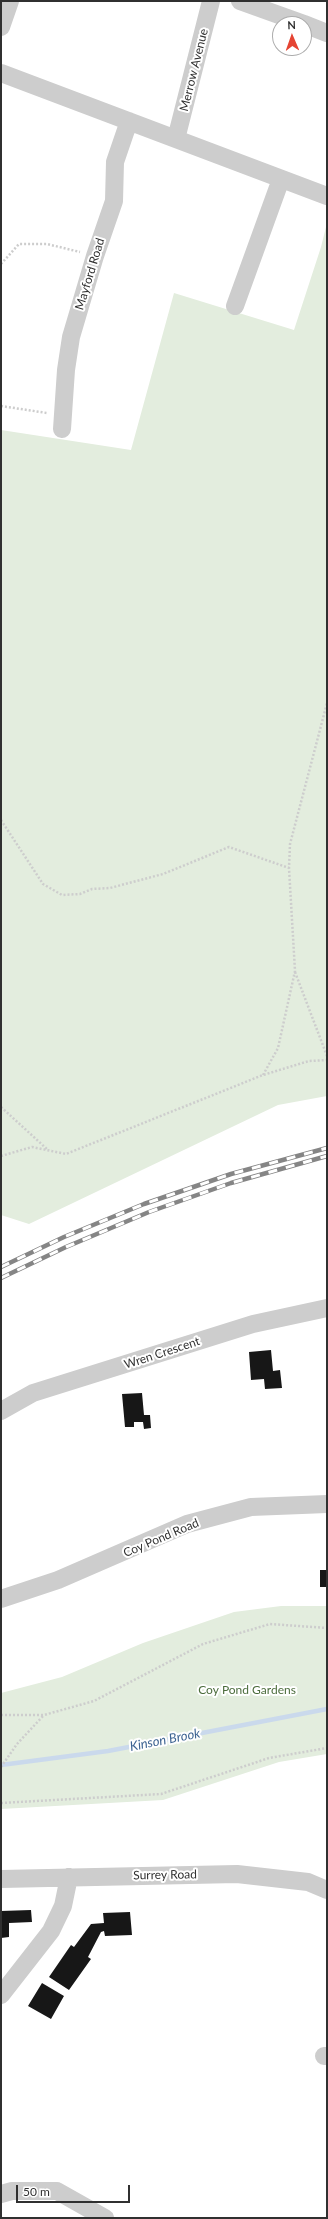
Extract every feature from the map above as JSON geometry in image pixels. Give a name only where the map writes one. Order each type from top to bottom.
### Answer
[{"type":"street","points":[[1,27],[10,1]]},
{"type":"street","name":"Merrow Avenue","points":[[176,138],[211,1]]},
{"type":"street","points":[[240,1],[282,16]]},
{"type":"street","points":[[312,27],[327,32]]},
{"type":"street","points":[[1,74],[176,138],[327,196]]},
{"type":"street","name":"Mayford Road","points":[[63,423],[66,370],[71,337],[95,256],[114,201],[115,162],[129,121]]},
{"type":"street","points":[[235,306],[281,179]]},
{"type":"street","name":"Wren Crescent","points":[[1,1411],[33,1393],[253,1324],[327,1308]]},
{"type":"street","name":"Coy Pond Road","points":[[1,1599],[58,1580],[187,1524],[251,1507],[327,1504]]},
{"type":"street","name":"Surrey Road","points":[[1,1879],[237,1874],[308,1882],[327,1890]]},
{"type":"street","points":[[1,1995],[50,1931],[63,1906],[69,1877]]},
{"type":"street","points":[[1,2194],[12,2191],[57,2191],[105,2218]]},
{"type":"path","points":[[1,264],[19,244],[47,244],[95,256]]},
{"type":"path","points":[[1,406],[63,423]]},
{"type":"path","points":[[263,1075],[278,1048],[295,971],[289,868],[290,844],[327,703]]},
{"type":"path","points":[[1,820],[43,884],[62,895],[80,894],[92,889],[110,888],[163,874],[228,847],[289,868]]},
{"type":"path","points":[[295,971],[327,1056]]},
{"type":"path","points":[[1,1156],[32,1147],[66,1154],[263,1075],[309,1060],[327,1060]]},
{"type":"path","points":[[1,1107],[48,1150]]},
{"type":"path","points":[[1,1715],[44,1715],[94,1701],[204,1644],[270,1624],[327,1628]]},
{"type":"path","points":[[1,1767],[17,1744],[44,1715]]},
{"type":"path","points":[[1,1803],[161,1794],[269,1758],[327,1748]]},
{"type":"green space","points":[[327,223],[327,1096],[278,1105],[29,1224],[1,1215],[1,430],[131,450],[174,293],[294,330],[321,247]]},
{"type":"green space","name":"Coy Pond Gardens","points":[[281,1606],[327,1606],[327,1754],[279,1762],[163,1800],[1,1809],[1,1693],[62,1677],[143,1643],[234,1612]]},
{"type":"building","points":[[271,1350],[273,1371],[280,1370],[282,1388],[265,1389],[264,1379],[251,1380],[249,1352]]},
{"type":"building","points":[[142,1393],[144,1415],[150,1415],[151,1428],[144,1429],[143,1422],[134,1422],[134,1427],[125,1427],[122,1394]]},
{"type":"building","points":[[320,1570],[327,1570],[327,1587],[320,1587]]},
{"type":"building","points":[[31,1910],[32,1922],[9,1923],[9,1937],[1,1938],[1,1911]]},
{"type":"building","points":[[130,1912],[132,1935],[105,1936],[104,1931],[101,1932],[88,1957],[91,1959],[69,1990],[49,1977],[71,1945],[74,1947],[91,1924],[104,1923],[103,1913]]},
{"type":"building","points":[[42,1983],[64,1996],[51,2019],[28,2006]]},
{"type":"waterway","name":"Kinson Brook","points":[[1,1765],[108,1751],[327,1709]]},
{"type":"railway","points":[[1,1267],[64,1237],[144,1204],[231,1174],[327,1148]]},
{"type":"railway","points":[[1,1278],[66,1247],[149,1212],[231,1183],[327,1156]]}]
